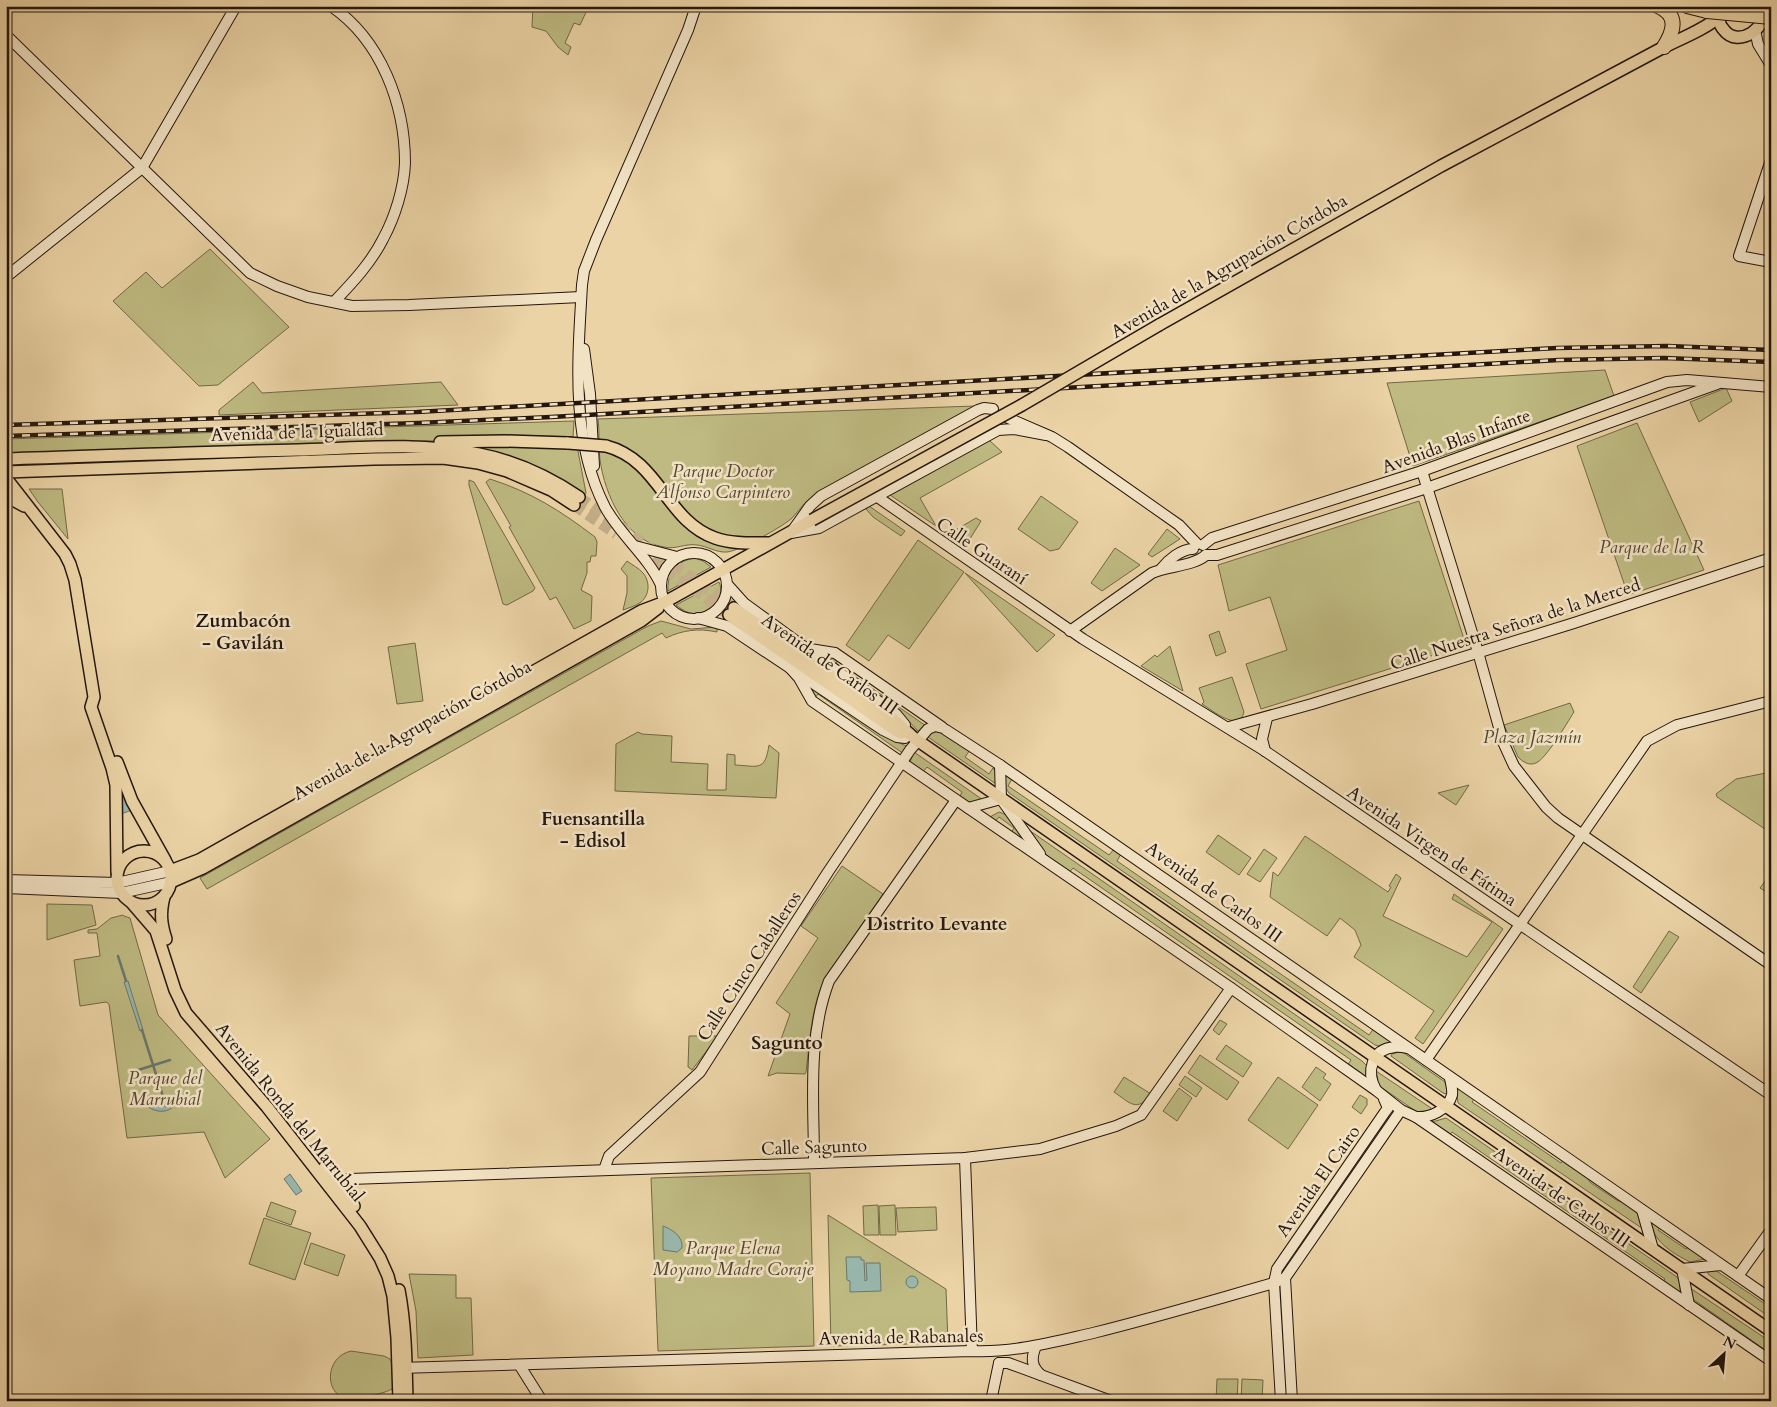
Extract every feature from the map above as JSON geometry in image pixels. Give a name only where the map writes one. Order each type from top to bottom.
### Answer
[{"type":"highway","points":[[1658,6],[1669,12],[1672,20],[1672,30],[1664,46]]},
{"type":"highway","points":[[1688,6],[1771,17]]},
{"type":"highway","points":[[1716,10],[1771,12]]},
{"type":"main road","points":[[1743,37],[1757,28],[1764,16],[1762,6]]},
{"type":"main road","name":"Avenida de la Agrupación Córdoba","points":[[171,876],[186,865],[199,860],[641,611],[665,602],[1022,405],[1441,166],[1664,46],[1713,22],[1716,10]]},
{"type":"main road","points":[[1716,10],[1720,24],[1725,32]]},
{"type":"main road","name":"Avenida de la Agrupación Córdoba","points":[[1685,37],[1709,32],[1725,32],[1732,37],[1743,37]]},
{"type":"main road","points":[[378,447],[405,443],[472,441],[568,443],[606,446],[620,451],[645,469],[682,516],[698,530],[713,538],[728,542],[770,543]]},
{"type":"main road","name":"Avenida de la Igualdad","points":[[6,459],[378,447],[443,448],[493,457],[537,473],[576,501],[507,471],[478,463],[443,458],[364,459],[6,472]]},
{"type":"main road","points":[[6,478],[65,554],[70,564],[75,580],[94,697],[125,785],[171,876]]},
{"type":"main road","points":[[6,496],[28,508]]},
{"type":"main road","name":"Avenida de la Agrupación Córdoba","points":[[171,876],[203,868],[633,626],[665,602]]},
{"type":"main road","name":"Avenida de Carlos III","points":[[731,611],[895,730],[915,739],[1001,798],[1771,1331]]},
{"type":"main road","points":[[94,697],[91,708],[112,768],[116,786],[118,883]]},
{"type":"main road","points":[[118,883],[125,858],[140,852],[151,852],[186,865]]},
{"type":"main road","name":"Avenida Ronda del Marrubial","points":[[171,876],[169,890],[164,897],[161,924],[188,1002],[197,1015],[254,1079],[333,1186],[384,1265],[393,1296],[397,1354],[402,1368]]},
{"type":"main road","name":"Avenida Ronda del Marrubial","points":[[118,883],[131,902],[156,931],[175,990],[186,1013],[364,1220],[386,1253],[397,1282],[402,1306],[405,1336],[402,1368]]},
{"type":"main road","points":[[131,902],[148,906],[164,897]]},
{"type":"main road","points":[[399,1401],[402,1368]]},
{"type":"main road","points":[[402,1368],[407,1401]]},
{"type":"street","points":[[6,277],[142,168],[236,6]]},
{"type":"street","points":[[331,6],[342,13],[359,31],[378,57],[388,76],[398,103],[401,118],[405,164],[396,209],[383,240],[368,265],[334,302]]},
{"type":"street","points":[[661,584],[635,546],[610,515],[601,499],[594,480],[590,394],[580,315],[581,296],[584,271],[589,256],[688,30],[696,6]]},
{"type":"street","points":[[1758,44],[1757,28],[1771,25]]},
{"type":"street","points":[[6,35],[250,273],[277,286],[308,296],[352,306],[581,296]]},
{"type":"street","points":[[1743,37],[1758,44],[1768,56],[1771,66]]},
{"type":"street","points":[[1771,160],[1739,256],[1771,262]]},
{"type":"street","name":"Avenida Blas Infante","points":[[1199,550],[1212,538],[1422,472],[1661,384],[1687,380],[1771,387]]},
{"type":"street","name":"Avenida Blas Infante","points":[[1070,631],[1188,549],[1217,555],[1427,488],[1722,382]]},
{"type":"street","name":"Avenida de la Agrupación Córdoba","points":[[790,532],[810,506],[821,496],[978,410],[984,408],[993,409]]},
{"type":"street","points":[[1008,418],[1068,447],[1179,525],[1199,550]]},
{"type":"street","name":"Avenida de la Agrupación Córdoba","points":[[790,532],[820,528],[998,430],[1014,429],[1046,435]]},
{"type":"street","points":[[1422,472],[1478,652],[1503,742],[1514,766],[1546,807],[1558,818],[1771,965]]},
{"type":"street","name":"Calle Guaraní","points":[[876,496],[1070,631]]},
{"type":"street","points":[[635,546],[677,557]]},
{"type":"street","points":[[665,602],[661,584],[666,569],[677,557],[687,554],[703,554],[716,562],[723,570],[727,584],[726,594],[722,603],[708,616],[698,618]]},
{"type":"street","name":"Calle Nuestra Señora de la Merced","points":[[1229,727],[1267,718],[1574,623],[1771,558]]},
{"type":"street","name":"Avenida de Carlos III","points":[[727,584],[744,603],[896,714],[915,739]]},
{"type":"street","name":"Avenida de Carlos III","points":[[665,602],[671,610],[679,615],[727,626],[883,730],[897,737],[915,739]]},
{"type":"street","name":"Avenida Virgen de Fátima","points":[[1070,631],[1266,751],[1771,1095]]},
{"type":"street","name":"Avenida de Carlos III","points":[[806,649],[835,653],[944,729],[1000,765],[1771,1299]]},
{"type":"street","name":"Avenida de Carlos III","points":[[790,668],[799,678],[812,701],[1231,988],[1376,1091],[1384,1099],[1400,1110],[1416,1117],[1771,1361]]},
{"type":"street","points":[[1426,1060],[1582,836],[1640,749],[1650,739],[1677,725],[1771,701]]},
{"type":"street","points":[[1266,751],[1262,739],[1267,718]]},
{"type":"street","points":[[902,762],[915,739],[935,726],[944,729]]},
{"type":"street","name":"Calle Cinco Caballeros","points":[[604,1170],[610,1156],[700,1072],[828,872],[902,762]]},
{"type":"street","points":[[968,808],[1001,798],[1000,765]]},
{"type":"street","name":"Avenida de Carlos III","points":[[1001,798],[1045,861]]},
{"type":"street","points":[[814,1162],[813,1080],[815,1046],[822,1004],[829,981],[956,800]]},
{"type":"street","points":[[6,888],[118,883],[171,876]]},
{"type":"street","points":[[6,880],[118,883]]},
{"type":"street","name":"Calle Sagunto","points":[[333,1186],[350,1179],[965,1158],[1040,1149],[1116,1126],[1141,1115],[1231,988]]},
{"type":"street","points":[[1376,1091],[1371,1082],[1370,1075],[1376,1058],[1381,1052],[1394,1046],[1408,1048]]},
{"type":"street","points":[[1416,1117],[1432,1115],[1445,1106],[1451,1097],[1450,1078]]},
{"type":"street","name":"Avenida El Cairo","points":[[1281,1401],[1274,1283],[1277,1269],[1388,1108],[1384,1099]]},
{"type":"street","name":"Avenida El Cairo","points":[[1285,1278],[1400,1110]]},
{"type":"street","points":[[965,1158],[972,1351]]},
{"type":"street","name":"Avenida de Carlos III","points":[[1642,1210],[1652,1249]]},
{"type":"street","points":[[1738,1276],[1771,1230]]},
{"type":"street","points":[[1689,1305],[1682,1270],[1721,1265]]},
{"type":"street","points":[[1274,1283],[1285,1278],[1292,1401]]},
{"type":"street","name":"Avenida de Rabanales","points":[[402,1368],[987,1352],[1036,1346],[1141,1321],[1274,1283]]},
{"type":"street","points":[[1036,1346],[1032,1355],[1032,1362],[1035,1370],[1041,1376]]},
{"type":"street","points":[[987,1352],[999,1362],[1008,1362],[1111,1401]]},
{"type":"street","points":[[991,1401],[999,1362]]},
{"type":"street","points":[[520,1366],[542,1401]]},
{"type":"green space","points":[[533,6],[589,6],[580,25],[574,23],[565,43],[571,47],[568,55],[558,47],[546,31],[532,27]]},
{"type":"green space","points":[[210,249],[289,327],[218,385],[199,386],[113,301],[146,272],[162,288]]},
{"type":"green space","points":[[1605,370],[1614,396],[1413,466],[1387,383]]},
{"type":"green space","points":[[253,382],[262,393],[441,382],[458,405],[219,415],[219,410]]},
{"type":"green space","points":[[1726,388],[1732,401],[1699,422],[1690,402]]},
{"type":"green space","name":"Parque Doctor Alfonso Carpintero","points":[[975,406],[806,502],[786,523],[741,548],[727,552],[693,545],[672,548],[664,547],[650,543],[638,536],[619,514],[612,501],[600,460],[598,419]]},
{"type":"green space","points":[[574,421],[573,437],[6,453],[6,439]]},
{"type":"green space","name":"Parque de la R","points":[[1637,423],[1704,570],[1628,595],[1577,446]]},
{"type":"green space","points":[[989,440],[1002,452],[920,498],[936,526],[890,495]]},
{"type":"green space","points":[[455,444],[577,446],[586,493],[585,495],[558,478]]},
{"type":"green space","points":[[490,479],[519,490],[545,503],[595,537],[597,542],[596,556],[591,556],[590,562],[587,562],[587,573],[581,590],[592,596],[591,621],[574,629],[556,597],[550,600],[486,482]]},
{"type":"green space","points":[[469,480],[474,482],[535,588],[533,591],[507,605],[503,604]]},
{"type":"green space","points":[[29,489],[62,489],[68,539],[38,502]]},
{"type":"green space","points":[[1041,496],[1078,522],[1059,549],[1050,551],[1018,529]]},
{"type":"green space","points":[[1419,501],[1466,645],[1261,709],[1246,664],[1287,650],[1270,597],[1229,611],[1218,565]]},
{"type":"green space","points":[[869,506],[905,531],[901,536],[873,517],[866,509]]},
{"type":"green space","points":[[976,518],[981,521],[965,547],[947,535]]},
{"type":"green space","points":[[1167,529],[1180,539],[1152,557],[1148,554]]},
{"type":"green space","points":[[918,540],[964,572],[909,649],[888,635],[869,661],[846,645]]},
{"type":"green space","points":[[1115,548],[1140,565],[1102,591],[1091,583]]},
{"type":"green space","points":[[695,558],[711,567],[668,591],[669,578],[674,568],[678,564]]},
{"type":"green space","points":[[627,561],[643,573],[647,580],[648,588],[646,596],[641,602],[623,610],[627,593],[627,576],[621,569]]},
{"type":"green space","points":[[965,573],[1055,635],[1037,652]]},
{"type":"green space","points":[[719,582],[721,587],[718,599],[715,604],[705,611],[694,614],[684,611],[676,605]]},
{"type":"green space","points":[[661,621],[691,629],[717,627],[717,632],[691,630],[666,638],[662,633],[207,889],[200,878],[648,626]]},
{"type":"green space","points":[[1219,631],[1226,652],[1216,656],[1209,635]]},
{"type":"green space","points":[[415,643],[423,701],[397,704],[388,647]]},
{"type":"green space","points":[[1170,646],[1183,691],[1141,666],[1155,655],[1157,657]]},
{"type":"green space","points":[[819,654],[839,659],[836,663],[926,726],[918,731],[902,714]]},
{"type":"green space","points":[[1232,677],[1244,712],[1241,718],[1237,720],[1231,720],[1218,715],[1202,704],[1204,702],[1199,688]]},
{"type":"green space","points":[[806,681],[887,737],[906,746],[904,754],[818,694],[815,698]]},
{"type":"green space","name":"Plaza Jazmín","points":[[1570,703],[1574,712],[1545,755],[1533,764],[1526,763],[1520,759],[1504,725]]},
{"type":"green space","points":[[933,731],[942,731],[970,750],[965,757],[989,774],[993,768],[996,772],[996,784],[925,735]]},
{"type":"green space","points":[[638,732],[642,734],[672,736],[671,762],[708,764],[707,790],[726,790],[727,754],[735,755],[735,765],[759,766],[765,760],[769,745],[779,753],[776,798],[615,791],[616,744]]},
{"type":"green space","points":[[914,752],[983,800],[968,805],[959,798],[962,792],[927,767],[922,773],[910,762]]},
{"type":"green space","points":[[1771,772],[1771,833],[1717,797],[1716,794],[1736,779]]},
{"type":"green space","points":[[1005,775],[1012,779],[1008,786],[1109,855],[1114,849],[1121,854],[1117,861],[1369,1035],[1374,1028],[1392,1041],[1391,1043],[1375,1045],[1009,793],[1005,787]]},
{"type":"green space","points":[[1469,785],[1456,805],[1438,793]]},
{"type":"green space","points":[[999,812],[1012,820],[1028,842],[1010,834],[1014,828],[999,817],[994,823],[988,818]]},
{"type":"green space","points":[[1026,828],[1362,1061],[1367,1066],[1367,1080],[1347,1066],[1351,1060],[1073,868],[1068,874],[1041,850]]},
{"type":"green space","points":[[1218,835],[1251,858],[1239,875],[1206,852]]},
{"type":"green space","points":[[1305,836],[1388,892],[1391,887],[1389,886],[1396,874],[1401,878],[1383,916],[1467,957],[1492,922],[1452,899],[1454,894],[1503,929],[1423,1044],[1415,1038],[1434,1011],[1354,957],[1361,945],[1355,930],[1340,918],[1327,936],[1270,897],[1273,872],[1278,876]]},
{"type":"green space","points":[[1264,849],[1277,858],[1260,882],[1247,874]]},
{"type":"green space","points":[[842,866],[883,894],[825,978],[820,989],[814,1012],[805,1074],[777,1073],[768,1076],[790,1014],[776,1003],[818,938],[801,926]]},
{"type":"green space","points":[[1771,873],[1771,895],[1760,888]]},
{"type":"green space","points":[[47,904],[92,905],[96,925],[47,940]]},
{"type":"green space","name":"Parque del Marrubial","points":[[123,915],[130,918],[158,1015],[270,1139],[225,1178],[204,1132],[127,1138],[109,1004],[106,1002],[80,1006],[74,960],[100,956],[97,933],[88,933],[88,930],[97,929],[111,918]]},
{"type":"green space","points":[[1669,931],[1679,937],[1641,993],[1633,987]]},
{"type":"green space","points":[[1220,1020],[1227,1024],[1219,1035],[1213,1030]]},
{"type":"green space","points":[[689,1036],[718,1036],[692,1070],[688,1067]]},
{"type":"green space","points":[[1226,1045],[1252,1063],[1243,1077],[1216,1059]]},
{"type":"green space","points":[[1399,1052],[1404,1053],[1445,1082],[1447,1094],[1391,1056]]},
{"type":"green space","points":[[1200,1055],[1239,1082],[1227,1100],[1188,1073]]},
{"type":"green space","points":[[1316,1067],[1326,1074],[1323,1078],[1331,1084],[1320,1101],[1302,1087]]},
{"type":"green space","points":[[1376,1071],[1431,1108],[1431,1110],[1421,1113],[1417,1112],[1378,1085]]},
{"type":"green space","points":[[1185,1076],[1202,1088],[1196,1097],[1179,1085]]},
{"type":"green space","points":[[1124,1077],[1151,1094],[1146,1100],[1137,1105],[1129,1102],[1114,1092]]},
{"type":"green space","points":[[1278,1077],[1318,1105],[1288,1149],[1248,1120]]},
{"type":"green space","points":[[1458,1087],[1475,1098],[1472,1102],[1561,1163],[1564,1159],[1583,1173],[1591,1183],[1618,1201],[1627,1202],[1641,1212],[1643,1229],[1458,1103],[1456,1088]]},
{"type":"green space","points":[[1179,1088],[1192,1098],[1177,1121],[1163,1111]]},
{"type":"green space","points":[[1360,1095],[1367,1099],[1367,1105],[1361,1114],[1352,1107]]},
{"type":"green space","points":[[1446,1118],[1677,1277],[1680,1282],[1680,1293],[1662,1284],[1665,1279],[1452,1132],[1449,1136],[1432,1122]]},
{"type":"green space","name":"Parque Elena Moyano Madre Coraje","points":[[810,1173],[814,1346],[658,1351],[651,1178]]},
{"type":"green space","points":[[271,1202],[296,1211],[291,1225],[266,1216]]},
{"type":"green space","points":[[878,1205],[879,1235],[864,1235],[863,1206]]},
{"type":"green space","points":[[895,1205],[896,1235],[880,1235],[879,1206]]},
{"type":"green space","points":[[936,1207],[937,1230],[898,1232],[896,1208]]},
{"type":"green space","points":[[828,1215],[946,1289],[948,1343],[831,1346]]},
{"type":"green space","points":[[264,1218],[311,1233],[295,1280],[249,1264]]},
{"type":"green space","points":[[1650,1219],[1661,1227],[1658,1230],[1686,1249],[1688,1246],[1705,1259],[1690,1262],[1676,1255],[1659,1240]]},
{"type":"green space","points":[[311,1243],[345,1255],[338,1276],[304,1264]]},
{"type":"green space","points":[[1715,1270],[1771,1308],[1771,1318],[1708,1274],[1708,1271]]},
{"type":"green space","points":[[409,1274],[456,1275],[456,1298],[471,1298],[473,1355],[418,1358],[416,1311]]},
{"type":"green space","points":[[1690,1288],[1771,1342],[1771,1354],[1690,1297]]},
{"type":"green space","points":[[351,1351],[384,1356],[390,1359],[393,1365],[394,1385],[392,1389],[356,1400],[342,1397],[335,1392],[330,1377],[332,1368],[342,1355]]},
{"type":"green space","points":[[1217,1379],[1238,1379],[1237,1401],[1216,1401]]},
{"type":"green space","points":[[1242,1379],[1263,1380],[1262,1401],[1241,1401]]},
{"type":"water","points":[[118,776],[132,810],[121,814]]},
{"type":"water","points":[[128,981],[143,1030],[140,1031],[124,982]]},
{"type":"water","points":[[180,1093],[176,1105],[167,1110],[156,1110],[145,1104],[152,1102],[157,1105],[166,1106],[173,1100],[174,1095]]},
{"type":"water","points":[[290,1174],[302,1191],[296,1195],[284,1179]]},
{"type":"water","points":[[663,1226],[674,1232],[681,1240],[682,1248],[677,1252],[663,1250]]},
{"type":"water","points":[[846,1257],[861,1257],[861,1260],[864,1260],[865,1281],[867,1280],[866,1263],[880,1263],[881,1291],[850,1292],[850,1281],[847,1280]]},
{"type":"water","points":[[910,1276],[914,1276],[918,1282],[914,1288],[910,1288],[906,1284],[906,1280]]},
{"type":"waterway","points":[[118,956],[126,981]]},
{"type":"waterway","points":[[142,1030],[166,1106]]},
{"type":"waterway","points":[[135,1071],[170,1060]]},
{"type":"tunnel","points":[[579,497],[734,608]]},
{"type":"tunnel","points":[[574,505],[616,534]]},
{"type":"tunnel","points":[[639,550],[729,615]]},
{"type":"railway","points":[[6,425],[417,412],[1557,348],[1667,346],[1771,350]]},
{"type":"railway","points":[[6,436],[551,417],[1559,360],[1664,358],[1771,362]]},
{"type":"district","name":"Zumbacón - Gavilán","points":[[243,631]]},
{"type":"district","name":"Fuensantilla - Edisol","points":[[593,829]]},
{"type":"district","name":"Distrito Levante","points":[[937,923]]},
{"type":"district","name":"Sagunto","points":[[787,1042]]}]
